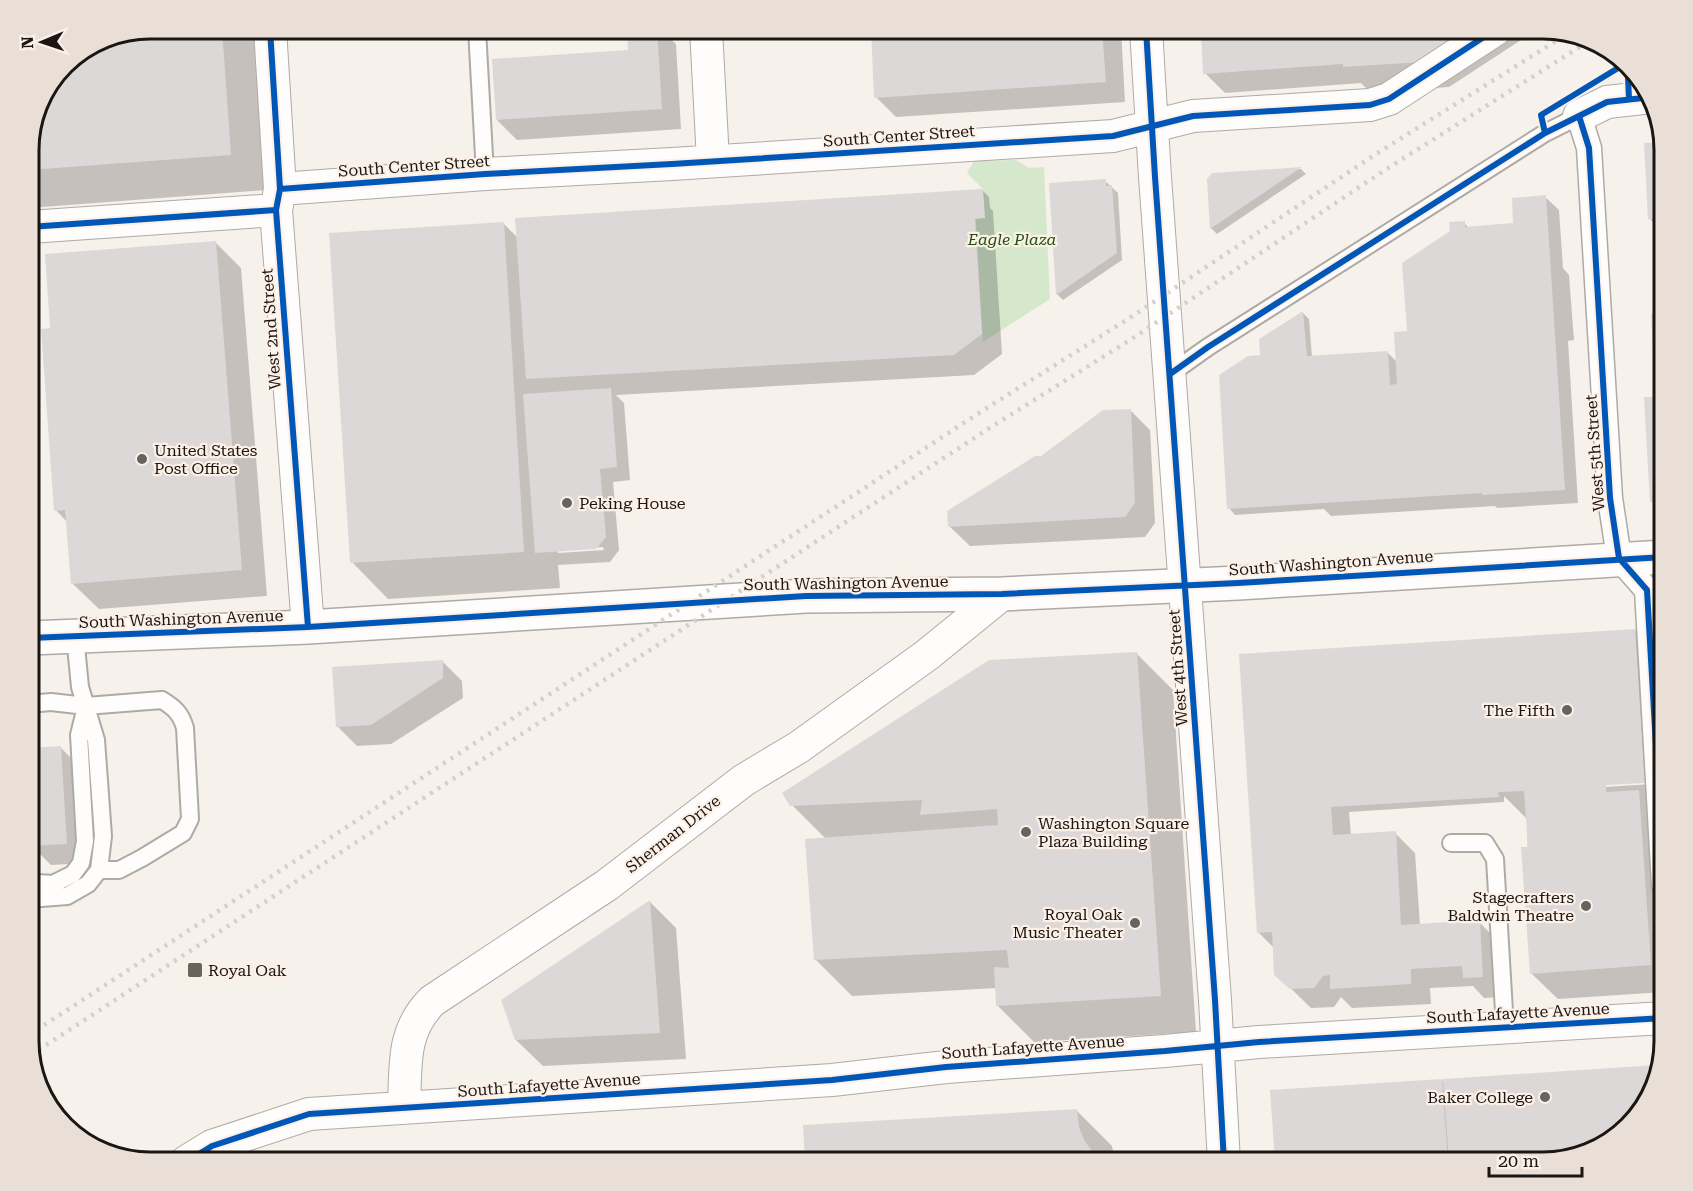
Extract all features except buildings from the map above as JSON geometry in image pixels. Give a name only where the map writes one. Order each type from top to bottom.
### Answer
[{"type":"main road","name":"South Washington Avenue","points":[[39,638],[308,627],[806,596],[1002,594],[1185,585],[1654,556]]},
{"type":"street","name":"West 2nd Street","points":[[271,39],[278,200],[308,627]]},
{"type":"street","points":[[707,39],[713,161]]},
{"type":"street","name":"West 4th Street","points":[[1147,39],[1223,1152]]},
{"type":"street","name":"South Center Street","points":[[39,226],[278,200],[485,174],[1113,136],[1193,116],[1370,105],[1389,99],[1479,39]]},
{"type":"street","points":[[1579,116],[1607,102],[1641,98]]},
{"type":"street","name":"West 5th Street","points":[[1579,116],[1589,148],[1610,498],[1619,558]]},
{"type":"street","points":[[1619,558],[1647,590],[1654,686]]},
{"type":"street","name":"Sherman Drive","points":[[404,1108],[408,1038],[421,1012],[432,1001],[607,885],[744,780],[799,747],[927,656],[1002,594]]},
{"type":"street","name":"South Lafayette Avenue","points":[[202,1152],[212,1146],[309,1114],[832,1080],[946,1067],[1259,1042],[1654,1019]]},
{"type":"lane","points":[[478,39],[485,174]]},
{"type":"lane","points":[[1170,375],[1208,347],[1545,133],[1579,116]]},
{"type":"lane","points":[[39,898],[67,896],[88,884],[99,870],[103,836],[96,740],[80,687],[75,636]]},
{"type":"lane","points":[[39,703],[51,702],[86,706],[162,700],[181,715],[185,728],[190,819],[183,833],[120,870],[99,870]]},
{"type":"lane","points":[[39,883],[53,884],[73,874],[81,863],[85,841],[79,735],[86,706]]},
{"type":"lane","points":[[1451,843],[1485,843],[1495,859],[1505,1028]]},
{"type":"green space","name":"Eagle Plaza","points":[[1016,160],[1029,168],[1044,167],[1050,299],[983,342],[974,190],[983,189],[967,173],[974,161]]},
{"type":"railway","points":[[39,1028],[979,413],[1128,319],[1376,154],[1558,40]]},
{"type":"railway","points":[[39,1050],[988,429],[1130,340],[1385,170],[1581,46]]},
{"type":"cycle path","points":[[271,39],[280,189],[276,210],[308,627]]},
{"type":"cycle path","points":[[1147,39],[1215,1000],[1223,1152]]},
{"type":"cycle path","points":[[280,189],[485,174],[1113,136],[1193,116],[1370,105],[1389,99],[1481,39]]},
{"type":"cycle path","points":[[1545,133],[1541,115],[1617,68]]},
{"type":"cycle path","points":[[1628,80],[1629,99]]},
{"type":"cycle path","points":[[1170,374],[1208,347],[1545,133],[1607,102],[1641,98]]},
{"type":"cycle path","points":[[1579,116],[1589,148],[1610,498],[1619,558],[1647,590],[1654,711]]},
{"type":"cycle path","points":[[39,226],[276,210]]},
{"type":"cycle path","points":[[39,638],[308,627],[806,596],[1002,594],[1238,583],[1654,558]]},
{"type":"cycle path","points":[[202,1152],[212,1146],[309,1114],[832,1080],[946,1067],[1259,1042],[1654,1019]]},
{"type":"place","name":"United States Post Office","points":[[142,459]]},
{"type":"place","name":"Peking House","points":[[567,503]]},
{"type":"place","name":"The Fifth","points":[[1567,710]]},
{"type":"place","name":"Washington Square Plaza Building","points":[[1026,832]]},
{"type":"place","name":"Stagecrafters Baldwin Theatre","points":[[1586,906]]},
{"type":"place","name":"Royal Oak Music Theater","points":[[1135,923]]},
{"type":"place","name":"Royal Oak","points":[[195,970]]},
{"type":"place","name":"Baker College","points":[[1545,1097]]}]
